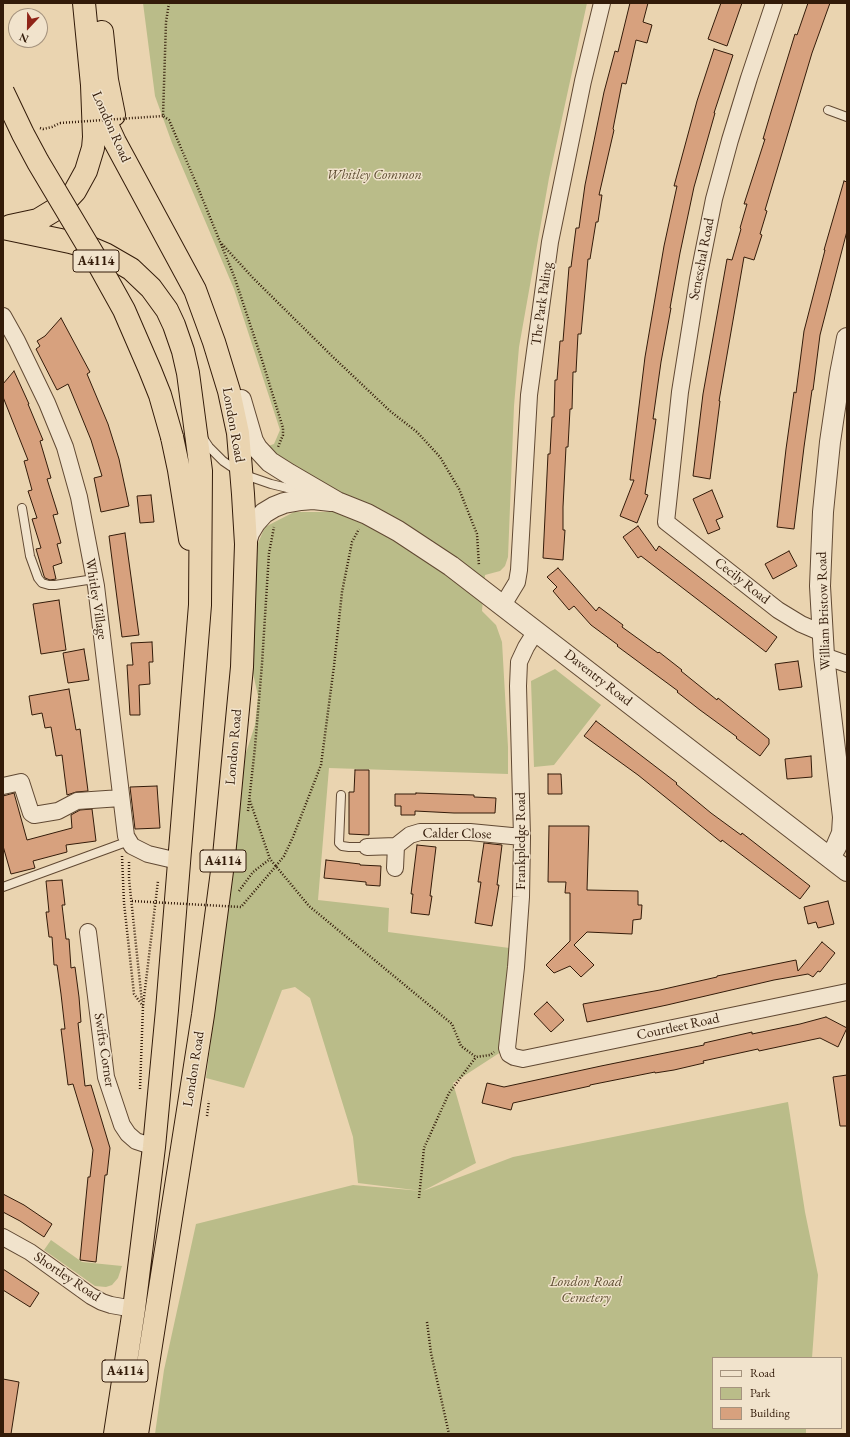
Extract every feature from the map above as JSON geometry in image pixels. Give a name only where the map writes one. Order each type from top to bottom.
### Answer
[{"type":"highway","points":[[3,228],[38,220],[51,213],[69,198],[81,182],[90,160],[94,137],[92,85],[84,3]]},
{"type":"highway","points":[[99,3],[108,80],[116,126],[115,142]]},
{"type":"highway","name":"London Road","points":[[92,85],[108,128],[115,142],[195,290],[214,342],[229,391],[238,433],[246,544],[242,667],[224,856],[203,1015],[137,1434]]},
{"type":"highway","name":"A4114","points":[[3,92],[38,162],[124,310],[160,395],[172,437],[179,470],[200,605]]},
{"type":"highway","name":"A4114","points":[[3,228],[91,248],[119,262],[141,277],[160,299],[174,324],[183,351],[188,373],[201,471],[200,605],[169,859],[167,1010],[154,1147],[134,1309],[115,1434]]},
{"type":"street","name":"The Park Paling","points":[[503,605],[517,582],[519,570],[529,395],[550,242],[582,81],[602,3]]},
{"type":"street","name":"Seneschal Road","points":[[666,522],[680,392],[698,279],[714,199],[749,78],[774,3]]},
{"type":"street","name":"Daventry Road","points":[[195,290],[230,364],[253,441],[257,448],[270,462],[337,502],[367,514],[398,531],[451,566],[847,871]]},
{"type":"street","name":"Whitley Village","points":[[3,316],[47,403],[65,447],[79,498],[94,579],[110,694],[126,836],[125,842]]},
{"type":"street","name":"William Bristow Road","points":[[830,857],[842,833],[843,817],[824,656],[820,586],[823,512],[830,442],[847,338]]},
{"type":"street","name":"Daventry Road","points":[[246,544],[249,533],[255,523],[264,513],[274,507],[284,503],[300,500],[313,499],[337,502]]},
{"type":"street","name":"Cecily Road","points":[[666,522],[778,610],[801,624],[822,633]]},
{"type":"street","name":"Frankpledge Road","points":[[508,1050],[521,897],[522,837],[518,686],[519,662],[536,631]]},
{"type":"street","points":[[824,656],[847,664]]},
{"type":"street","points":[[3,786],[21,782],[30,813],[34,815],[58,811],[77,801],[121,798]]},
{"type":"street","name":"Calder Close","points":[[396,846],[410,835],[420,832],[470,832],[522,837]]},
{"type":"street","points":[[125,842],[148,854],[169,859]]},
{"type":"street","points":[[367,847],[396,846],[395,868]]},
{"type":"street","name":"Swifts Corner","points":[[88,932],[106,1077],[122,1125],[128,1134],[136,1141],[154,1147]]},
{"type":"street","name":"Courtleet Road","points":[[508,1050],[514,1057],[523,1059],[847,992]]},
{"type":"street","name":"Shortley Road","points":[[3,1237],[30,1252],[91,1296],[111,1305],[134,1309]]},
{"type":"lane","points":[[828,110],[847,117]]},
{"type":"lane","points":[[192,408],[197,426],[209,447],[223,461],[242,474],[271,484],[337,502]]},
{"type":"lane","points":[[22,508],[30,556],[38,578],[42,583],[55,585],[94,579]]},
{"type":"lane","points":[[341,795],[339,843],[342,846],[349,847],[367,847]]},
{"type":"lane","points":[[3,887],[125,842]]},
{"type":"path","points":[[163,116],[166,22],[169,3]]},
{"type":"path","points":[[60,123],[163,116],[169,120],[237,283],[283,428],[283,435],[270,462]]},
{"type":"path","points":[[221,243],[253,278],[333,358],[390,411],[417,432],[440,458],[459,489],[477,534],[479,565],[476,585]]},
{"type":"path","points":[[274,507],[275,524],[269,553],[262,664],[250,801],[270,859],[309,906],[452,1024],[461,1046],[476,1057],[508,1050]]},
{"type":"path","points":[[132,901],[241,907],[284,856],[321,765],[342,592],[352,542],[367,514]]},
{"type":"path","points":[[125,842],[124,902],[134,994],[143,1006]]},
{"type":"path","points":[[140,1094],[143,1006],[169,859]]},
{"type":"path","points":[[235,896],[253,872],[270,859]]},
{"type":"path","points":[[130,879],[143,1006]]},
{"type":"path","points":[[419,1198],[424,1148],[449,1093],[476,1057]]},
{"type":"path","points":[[427,1322],[431,1352],[449,1434]]},
{"type":"green space","name":"Whitley Common","points":[[143,3],[587,3],[549,178],[519,347],[514,406],[508,557],[505,566],[500,571],[485,575],[482,611],[496,625],[502,642],[508,747],[508,774],[329,768],[318,900],[389,908],[388,932],[517,949],[507,1048],[453,1083],[476,1163],[423,1191],[513,1157],[788,1102],[805,1212],[818,1275],[812,1357],[712,1357],[712,1429],[806,1429],[806,1434],[155,1434],[164,1370],[196,1224],[353,1185],[422,1191],[358,1183],[353,1137],[310,998],[295,987],[282,990],[244,1088],[206,1078],[235,854],[243,762],[255,725],[258,696],[251,664],[258,543],[265,527],[294,512],[335,512],[339,492],[265,447],[274,444],[280,430],[234,289],[172,143],[155,96]]},
{"type":"green space","points":[[555,669],[601,705],[554,765],[534,767],[531,681]]},
{"type":"green space","points":[[51,1240],[82,1262],[122,1266],[118,1278],[112,1285],[106,1287],[95,1286],[44,1250]]},
{"type":"building","points":[[630,3],[648,3],[643,22],[652,25],[647,43],[636,40],[626,84],[622,83],[614,130],[599,195],[602,195],[598,222],[596,222],[590,259],[588,259],[581,334],[578,334],[576,372],[573,372],[572,409],[570,409],[568,447],[566,447],[563,507],[563,530],[565,530],[563,560],[543,558],[548,454],[550,454],[552,417],[554,417],[555,380],[557,380],[560,341],[563,341],[569,267],[571,267],[576,228],[579,228],[585,185],[604,92],[615,51],[618,52]]},
{"type":"building","points":[[721,3],[742,3],[727,46],[708,39]]},
{"type":"building","points":[[808,3],[830,3],[812,53],[765,210],[767,211],[760,234],[762,235],[754,260],[744,257],[719,401],[710,479],[693,476],[703,394],[727,259],[732,260],[747,204],[744,204],[765,139],[763,139],[795,34],[797,35]]},
{"type":"building","points":[[714,49],[733,55],[714,113],[694,187],[680,253],[661,362],[653,419],[656,419],[645,494],[648,495],[637,523],[620,516],[634,480],[630,480],[645,357],[664,246],[677,186],[674,186],[697,101]]},
{"type":"building","points":[[844,181],[847,182],[847,231],[820,335],[794,529],[777,527],[786,449],[794,392],[796,393],[804,331],[824,250]]},
{"type":"building","points":[[61,318],[90,372],[87,374],[108,424],[119,459],[129,506],[101,512],[94,478],[102,476],[91,440],[68,384],[57,390],[36,349],[40,346],[37,341],[45,336]]},
{"type":"building","points":[[14,371],[43,440],[40,441],[51,478],[47,479],[58,514],[53,515],[61,543],[57,544],[62,563],[53,566],[56,579],[50,580],[45,578],[36,549],[41,548],[32,519],[37,518],[28,491],[32,490],[24,461],[28,460],[3,397],[3,384]]},
{"type":"building","points":[[712,490],[723,517],[716,520],[720,529],[708,534],[693,499]]},
{"type":"building","points":[[151,495],[154,522],[140,523],[137,496]]},
{"type":"building","points":[[638,526],[656,551],[659,546],[777,637],[766,652],[641,556],[638,558],[623,537]]},
{"type":"building","points":[[125,533],[139,635],[122,637],[109,536]]},
{"type":"building","points":[[789,551],[797,566],[773,579],[765,564]]},
{"type":"building","points":[[558,568],[596,611],[599,607],[623,625],[622,627],[658,653],[659,652],[717,700],[718,698],[769,739],[769,744],[760,756],[677,692],[678,691],[617,646],[618,645],[591,625],[574,606],[569,610],[553,591],[557,587],[547,577]]},
{"type":"building","points":[[59,600],[66,650],[41,654],[33,604]]},
{"type":"building","points":[[152,642],[153,662],[149,662],[150,684],[139,685],[140,715],[130,715],[127,665],[133,665],[131,643]]},
{"type":"building","points":[[84,649],[89,680],[68,683],[63,653]]},
{"type":"building","points":[[798,661],[802,687],[779,690],[775,664]]},
{"type":"building","points":[[69,689],[76,730],[80,729],[88,791],[76,792],[67,795],[62,755],[56,756],[51,727],[45,728],[42,713],[32,715],[29,696]]},
{"type":"building","points":[[596,721],[677,783],[676,784],[711,813],[741,835],[742,833],[810,886],[800,899],[722,840],[721,842],[638,775],[584,736]]},
{"type":"building","points":[[811,756],[812,777],[787,779],[785,759]]},
{"type":"building","points":[[355,770],[369,770],[369,835],[349,834],[349,792],[354,792]]},
{"type":"building","points":[[548,774],[561,774],[562,794],[548,794]]},
{"type":"building","points":[[157,786],[160,828],[135,829],[130,787]]},
{"type":"building","points":[[14,793],[27,840],[72,828],[71,815],[80,810],[92,809],[96,841],[66,845],[67,852],[33,861],[35,868],[11,874],[3,846],[3,796]]},
{"type":"building","points":[[416,793],[474,795],[474,797],[496,798],[495,813],[415,811],[415,815],[401,815],[401,806],[395,806],[395,794]]},
{"type":"building","points":[[549,826],[589,826],[587,890],[638,891],[638,905],[642,905],[641,919],[633,920],[632,934],[587,932],[574,945],[594,965],[581,977],[570,966],[554,973],[546,965],[570,941],[570,893],[565,893],[566,882],[548,882]]},
{"type":"building","points":[[484,843],[502,845],[497,885],[499,885],[492,926],[475,923],[481,882],[478,882]]},
{"type":"building","points":[[417,845],[436,847],[429,915],[411,913],[413,894],[411,894]]},
{"type":"building","points":[[326,860],[360,865],[381,866],[380,886],[366,885],[366,882],[324,878]]},
{"type":"building","points":[[62,880],[65,905],[62,905],[66,939],[69,939],[71,968],[75,967],[79,997],[81,1022],[78,1023],[85,1086],[91,1085],[110,1148],[107,1175],[105,1175],[96,1262],[80,1260],[88,1177],[90,1177],[93,1150],[73,1084],[68,1085],[61,1029],[65,1029],[61,994],[57,965],[54,965],[52,937],[49,937],[46,912],[49,912],[46,881]]},
{"type":"building","points":[[828,901],[834,924],[818,928],[816,922],[808,924],[804,907]]},
{"type":"building","points":[[822,942],[835,953],[820,972],[818,971],[813,977],[808,974],[774,980],[587,1022],[583,1004],[660,990],[717,976],[796,960],[798,971]]},
{"type":"building","points":[[547,1002],[564,1020],[551,1032],[534,1014]]},
{"type":"building","points":[[826,1017],[847,1028],[838,1047],[820,1038],[703,1061],[704,1063],[674,1070],[655,1072],[590,1085],[513,1103],[511,1110],[482,1103],[487,1083],[504,1087],[704,1045],[704,1043],[752,1032],[752,1034],[800,1024]]},
{"type":"building","points":[[847,1075],[847,1126],[840,1126],[833,1077]]},
{"type":"building","points":[[3,1194],[24,1205],[52,1224],[44,1237],[3,1212]]},
{"type":"building","points":[[3,1269],[39,1293],[30,1307],[3,1290]]},
{"type":"building","points":[[3,1379],[19,1382],[11,1434],[3,1434]]},
{"type":"park label","name":"London Road Cemetery","points":[[586,1290]]}]
